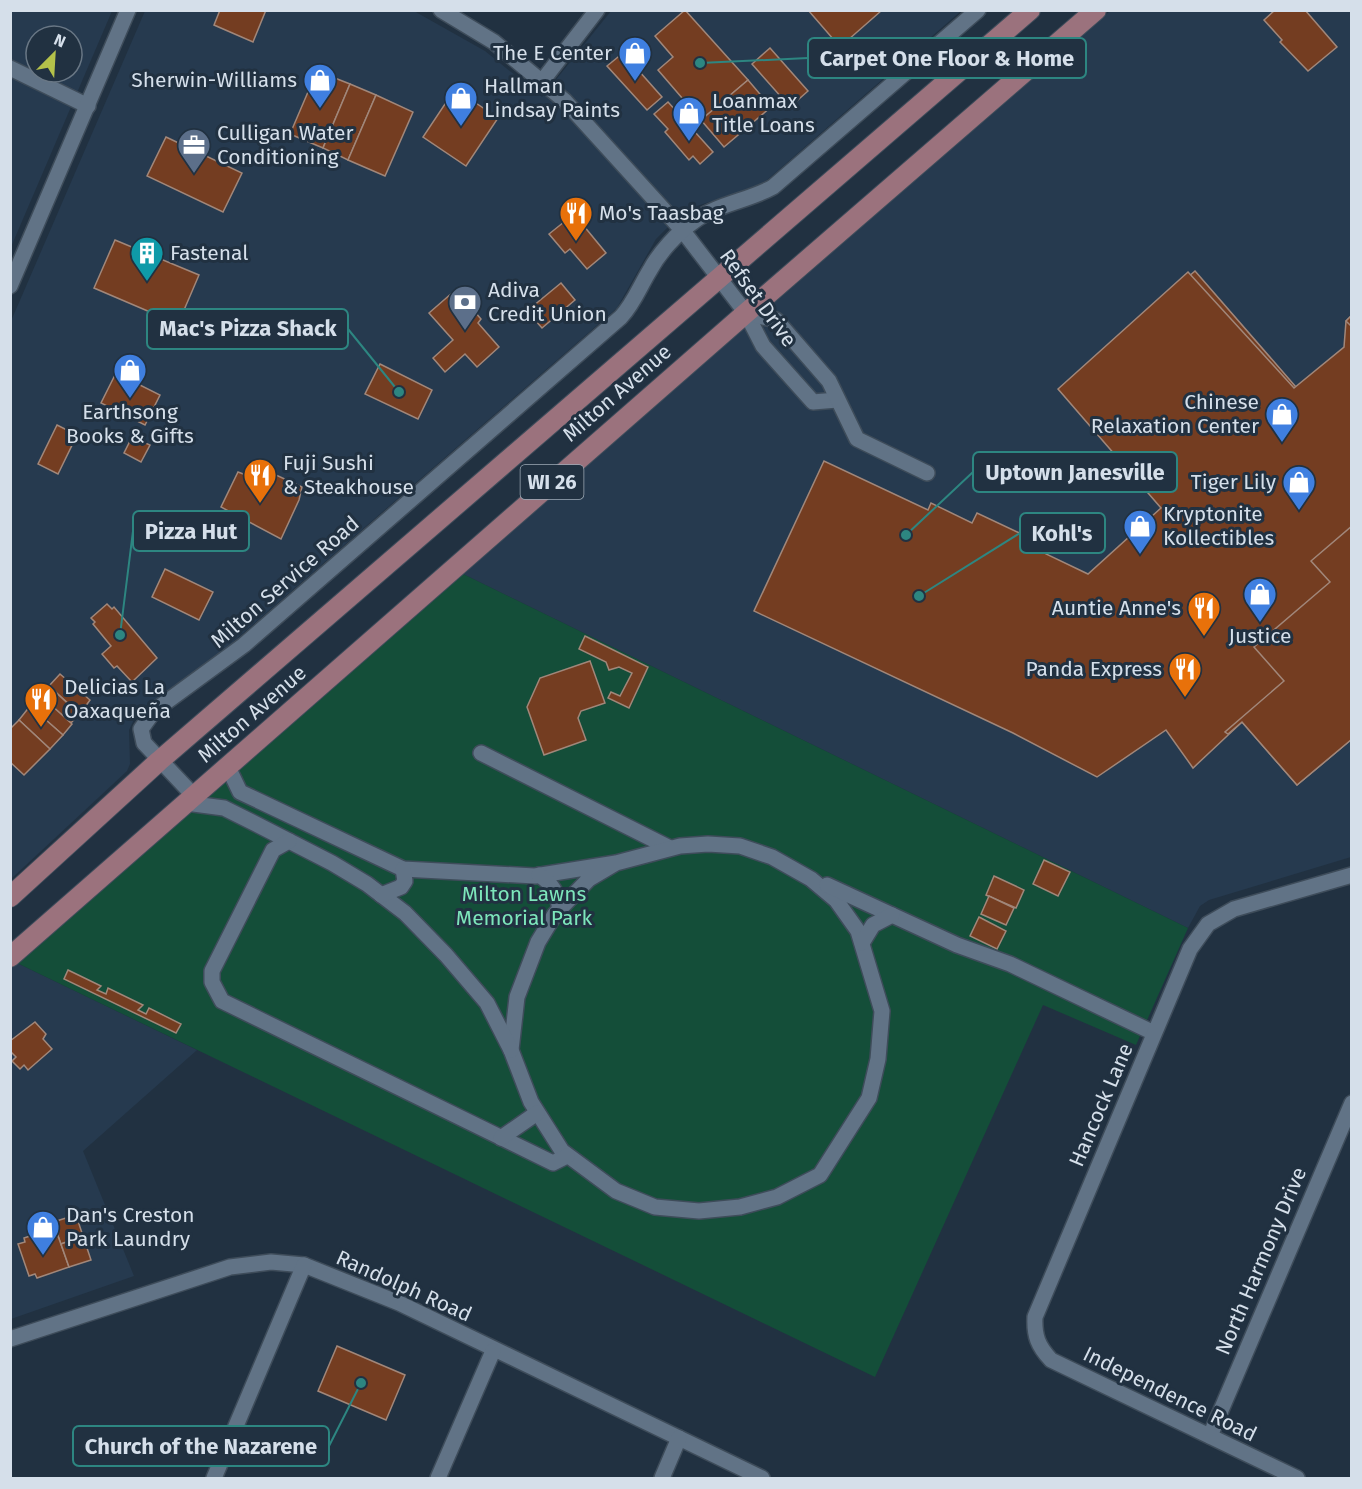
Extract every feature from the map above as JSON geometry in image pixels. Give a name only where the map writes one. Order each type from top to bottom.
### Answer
[{"type":"main road","name":"Milton Avenue","points":[[10,897],[159,761],[1030,10]]},
{"type":"main road","name":"Milton Avenue","points":[[10,957],[1096,10]]},
{"type":"street","points":[[10,286],[128,10]]},
{"type":"street","name":"Refset Drive","points":[[441,10],[494,42],[543,80],[683,231],[746,313],[763,346],[813,402],[837,400]]},
{"type":"street","points":[[543,80],[597,10]]},
{"type":"street","name":"Milton Service Road","points":[[190,800],[141,737],[143,725],[154,711],[239,650],[621,317],[629,308],[656,259],[683,231],[705,214],[756,197],[773,187],[978,10]]},
{"type":"street","points":[[10,68],[88,106]]},
{"type":"street","points":[[746,313],[776,320],[829,381],[857,439],[927,474]]},
{"type":"street","points":[[481,753],[670,848]]},
{"type":"street","points":[[190,800],[224,808],[332,863],[405,913],[453,963],[487,1003],[511,1050],[537,1113],[567,1156],[616,1191],[655,1207],[699,1211],[740,1207],[777,1197],[820,1175],[869,1098],[878,1059],[882,1011],[858,931],[836,900],[772,857],[740,846],[708,844],[670,848],[616,862],[539,875],[403,869],[240,792],[228,767]]},
{"type":"street","points":[[256,824],[273,850]]},
{"type":"street","points":[[289,841],[273,850],[212,970],[213,982],[222,1001],[553,1163],[567,1156]]},
{"type":"street","points":[[511,1050],[517,997],[538,942],[560,909],[589,879],[616,862]]},
{"type":"street","points":[[381,895],[401,888],[405,881],[403,869]]},
{"type":"street","points":[[794,870],[957,945],[1010,964],[1154,1033]]},
{"type":"street","points":[[539,875],[550,882],[558,894],[560,909]]},
{"type":"street","name":"Hancock Lane","points":[[1034,1335],[1038,1308],[1190,949],[1208,924],[1234,909],[1352,875]]},
{"type":"street","points":[[862,943],[873,925],[892,915]]},
{"type":"street","name":"North Harmony Drive","points":[[1210,1436],[1352,1103]]},
{"type":"street","points":[[501,1138],[537,1113]]},
{"type":"street","name":"Randolph Road","points":[[10,1339],[230,1267],[272,1262],[303,1265],[399,1303],[493,1351],[762,1479]]},
{"type":"street","points":[[214,1479],[303,1265]]},
{"type":"street","name":"Independence Road","points":[[1034,1335],[1040,1348],[1051,1360],[1297,1479]]},
{"type":"street","points":[[438,1479],[493,1351]]},
{"type":"street","points":[[662,1479],[679,1438]]},
{"type":"shaded area","points":[[11,11],[112,11],[84,76],[84,24],[24,24],[24,84],[81,84],[11,247]]},
{"type":"shaded area","points":[[145,11],[414,11],[485,51],[542,97],[611,11],[961,11],[767,180],[754,187],[685,210],[656,239],[617,308],[204,667],[138,711],[129,730],[130,764],[127,771],[11,879],[11,321]]},
{"type":"shaded area","points":[[1110,11],[1351,11],[1351,857],[1209,900],[1200,906],[1188,928],[461,573]]},
{"type":"shaded area","points":[[17,963],[197,1050],[83,1151],[134,1276],[11,1319],[10,968]]},
{"type":"green space","name":"Milton Lawns Memorial Park","points":[[461,573],[1188,928],[1136,1045],[1043,1005],[875,1377],[17,963]]},
{"type":"building","points":[[220,10],[266,10],[253,42],[214,25]]},
{"type":"building","points":[[685,10],[748,80],[701,120],[658,70],[673,57],[655,36]]},
{"type":"building","points":[[808,10],[881,10],[881,11],[840,47]]},
{"type":"building","points":[[1275,10],[1305,10],[1337,47],[1308,71],[1280,42],[1282,40],[1264,20]]},
{"type":"building","points":[[770,48],[808,91],[790,107],[752,64]]},
{"type":"building","name":"The E Center","points":[[623,53],[662,97],[647,110],[607,66]]},
{"type":"building","name":"Sherwin-Williams","points":[[317,71],[350,84],[323,148],[290,134]]},
{"type":"building","points":[[748,80],[771,107],[724,147],[701,120]]},
{"type":"building","points":[[350,84],[376,95],[348,160],[323,148]]},
{"type":"building","name":"Hallman Lindsay Paints","points":[[455,89],[498,118],[466,166],[423,137]]},
{"type":"building","points":[[376,95],[413,112],[385,176],[348,160]]},
{"type":"building","name":"Loanmax Title Loans","points":[[668,102],[713,152],[700,164],[693,156],[689,160],[665,132],[668,129],[654,114]]},
{"type":"building","name":"Culligan Water Conditioning","points":[[166,137],[242,173],[223,212],[147,176]]},
{"type":"building","name":"Mo's Taasbag","points":[[574,214],[606,253],[587,269],[570,249],[565,253],[549,234]]},
{"type":"building","name":"Fastenal","points":[[115,240],[199,275],[178,324],[94,288]]},
{"type":"building","points":[[1195,271],[1302,394],[1177,501],[1071,378]]},
{"type":"building","points":[[1188,272],[1294,388],[1344,347],[1346,321],[1352,315],[1352,739],[1297,785],[1242,722],[1193,768],[1166,730],[1097,777],[1013,733],[754,611],[824,461],[928,510],[931,503],[972,523],[977,513],[1049,547],[1046,554],[1088,574],[1161,508],[1058,389]]},
{"type":"building","points":[[561,283],[575,300],[542,328],[527,311]]},
{"type":"building","name":"Adiva Credit Union","points":[[452,293],[470,313],[474,311],[481,319],[478,323],[499,347],[477,367],[465,354],[445,372],[433,358],[453,340],[429,313]]},
{"type":"building","points":[[1352,315],[1352,327],[1346,321]]},
{"type":"building","points":[[380,364],[432,390],[418,419],[365,394]]},
{"type":"building","name":"Earthsong Books & Gifts","points":[[116,373],[160,395],[145,425],[101,403]]},
{"type":"building","points":[[57,425],[77,435],[58,474],[38,464]]},
{"type":"building","points":[[132,437],[150,445],[141,462],[124,453]]},
{"type":"building","name":"Fuji Sushi & Steakhouse","points":[[238,472],[272,485],[276,475],[302,487],[299,500],[281,539],[221,507]]},
{"type":"building","points":[[1352,526],[1352,739],[1297,785],[1242,722],[1228,734],[1225,732],[1284,681],[1254,647],[1330,582],[1311,561]]},
{"type":"building","points":[[165,569],[213,592],[199,620],[152,597]]},
{"type":"building","points":[[107,604],[112,609],[114,607],[157,658],[132,682],[117,666],[114,668],[102,654],[111,646],[93,624],[95,622],[91,618]]},
{"type":"building","points":[[585,636],[648,667],[629,708],[608,698],[611,692],[620,696],[632,673],[619,667],[609,670],[606,662],[579,649]]},
{"type":"building","points":[[590,661],[605,703],[581,711],[578,718],[586,740],[544,755],[527,707],[540,678]]},
{"type":"building","points":[[60,674],[90,700],[80,714],[49,686]]},
{"type":"building","points":[[49,686],[79,714],[71,723],[40,695]]},
{"type":"building","points":[[40,695],[72,724],[63,735],[30,706]]},
{"type":"building","name":"Delicias La Oaxaqueña","points":[[30,706],[63,735],[50,749],[19,720]]},
{"type":"building","points":[[19,720],[50,749],[24,775],[10,762],[10,729]]},
{"type":"building","points":[[1044,860],[1070,872],[1058,896],[1033,884]]},
{"type":"building","points":[[994,876],[1024,890],[1016,908],[986,895]]},
{"type":"building","points":[[989,896],[1014,908],[1006,925],[981,914]]},
{"type":"building","points":[[979,917],[1006,931],[997,949],[970,936]]},
{"type":"building","points":[[68,970],[101,986],[97,990],[106,994],[108,988],[143,1005],[138,1010],[146,1014],[149,1008],[181,1024],[176,1033],[64,979]]},
{"type":"building","points":[[35,1022],[46,1034],[43,1039],[52,1049],[28,1070],[24,1065],[20,1069],[12,1061],[16,1057],[10,1051],[10,1041]]},
{"type":"building","points":[[76,1215],[83,1236],[61,1244],[53,1222]]},
{"type":"building","name":"Dan's Creston Park Laundry","points":[[53,1222],[69,1267],[37,1278],[35,1274],[29,1276],[18,1244],[25,1242],[24,1238],[39,1233],[37,1227]]},
{"type":"building","points":[[83,1236],[91,1260],[69,1267],[61,1244]]},
{"type":"building","points":[[337,1346],[405,1375],[386,1420],[318,1391]]},
{"type":"place","name":"Carpet One Floor & Home","points":[[700,63]]},
{"type":"place","name":"The E Center","points":[[635,82]]},
{"type":"place","name":"Sherwin-Williams","points":[[320,109]]},
{"type":"place","name":"Hallman Lindsay Paints","points":[[461,127]]},
{"type":"place","name":"Loanmax Title Loans","points":[[689,142]]},
{"type":"place","name":"Culligan Water Conditioning","points":[[194,174]]},
{"type":"place","name":"Mo's Taasbag","points":[[576,242]]},
{"type":"place","name":"Fastenal","points":[[147,282]]},
{"type":"place","name":"Adiva Credit Union","points":[[465,331]]},
{"type":"place","name":"Mac's Pizza Shack","points":[[399,392]]},
{"type":"place","name":"Earthsong Books & Gifts","points":[[130,399]]},
{"type":"place","name":"Chinese Relaxation Center","points":[[1282,443]]},
{"type":"place","name":"Fuji Sushi & Steakhouse","points":[[260,504]]},
{"type":"place","name":"Tiger Lily","points":[[1299,511]]},
{"type":"place","name":"Uptown Janesville","points":[[906,535]]},
{"type":"place","name":"Kryptonite Kollectibles","points":[[1140,555]]},
{"type":"place","name":"Kohl's","points":[[919,596]]},
{"type":"place","name":"Justice","points":[[1260,623]]},
{"type":"place","name":"Pizza Hut","points":[[120,635]]},
{"type":"place","name":"Auntie Anne's","points":[[1204,637]]},
{"type":"place","name":"Panda Express","points":[[1185,698]]},
{"type":"place","name":"Delicias La Oaxaqueña","points":[[41,728]]},
{"type":"place","name":"Dan's Creston Park Laundry","points":[[43,1256]]},
{"type":"place","name":"Church of the Nazarene","points":[[361,1383]]}]
